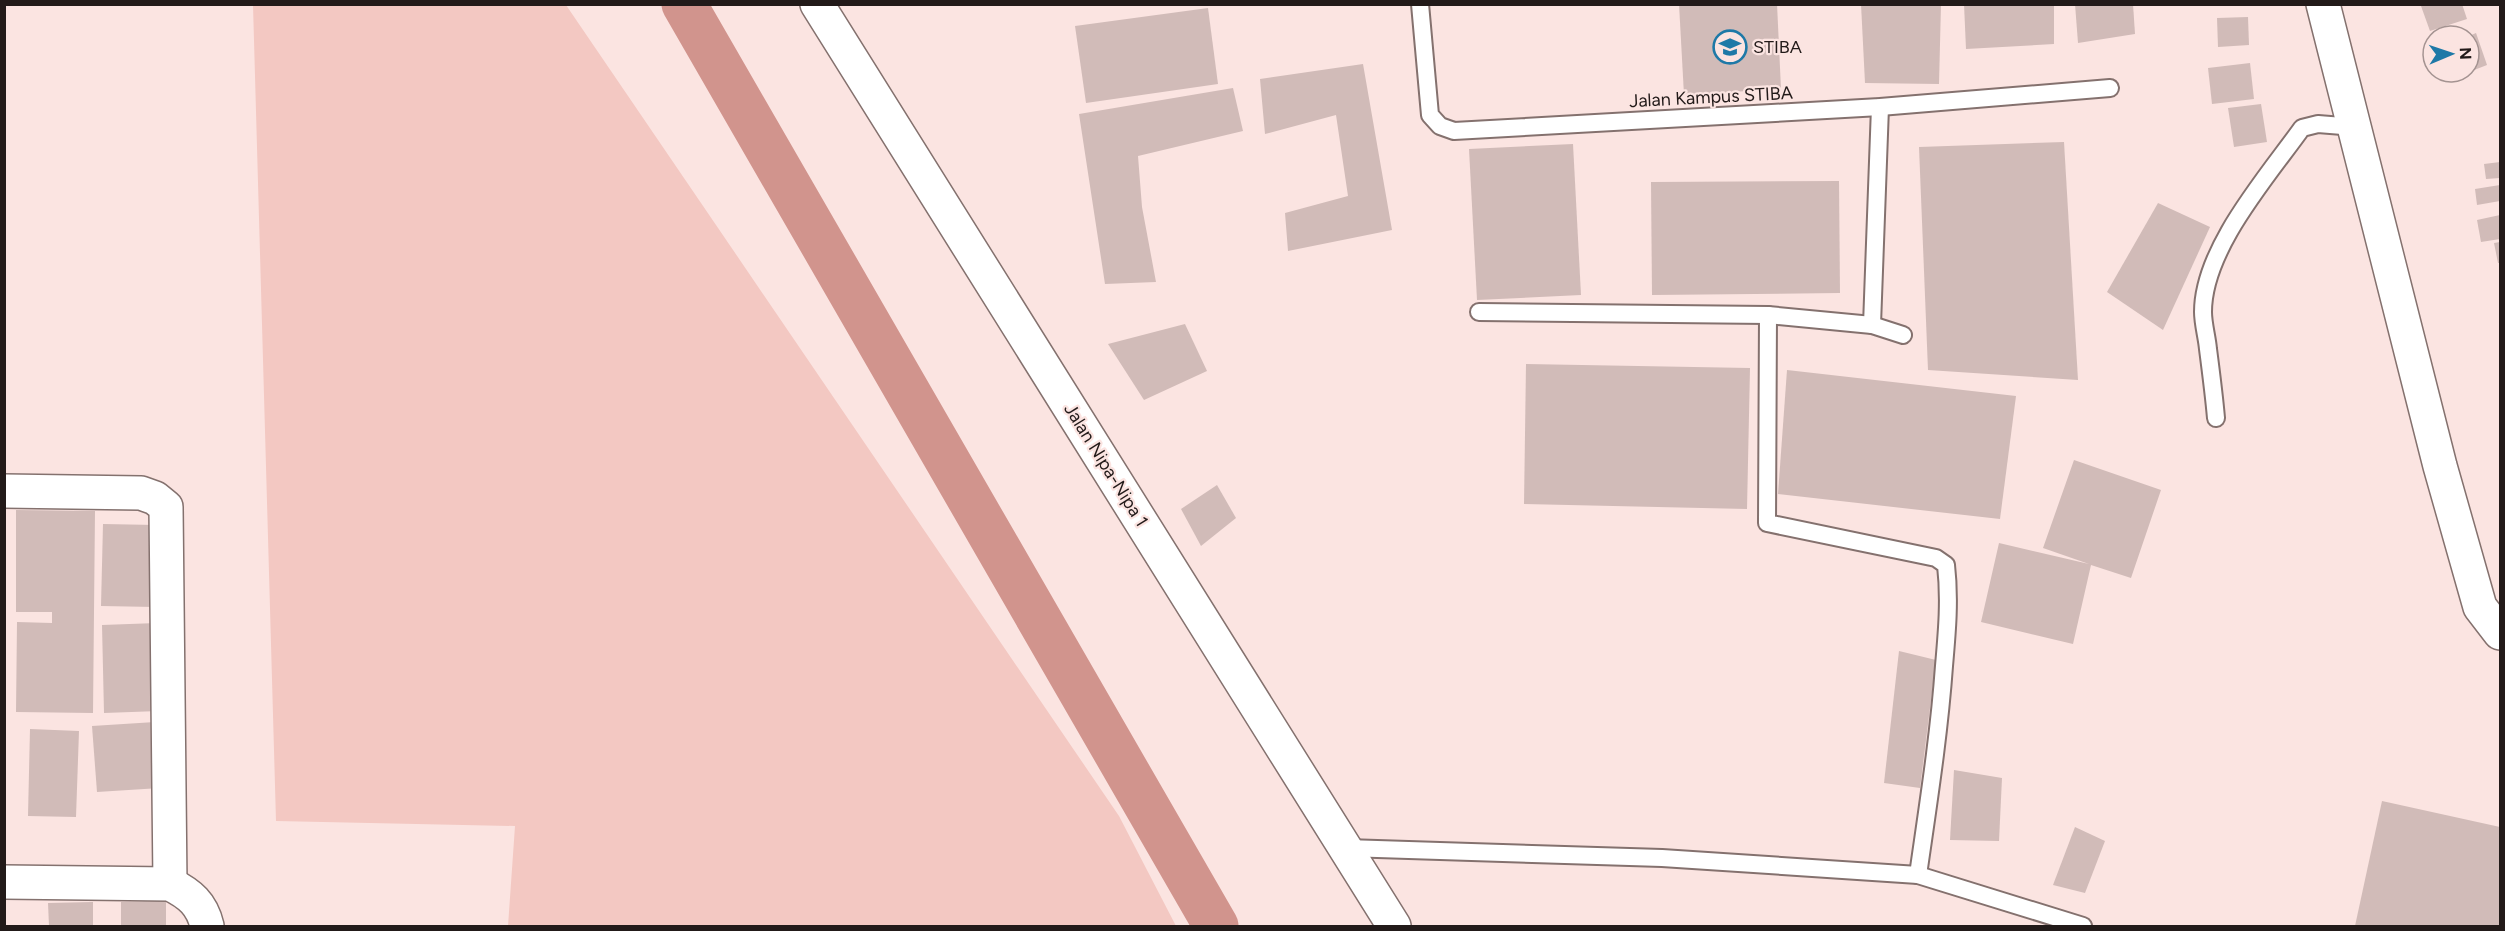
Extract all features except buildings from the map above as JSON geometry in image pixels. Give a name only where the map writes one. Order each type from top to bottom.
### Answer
[{"type":"street","name":"Jalan Nipa-Nipa 1","points":[[817,4],[1394,927]]},
{"type":"street","points":[[2323,4],[2440,466],[2480,607],[2500,633]]},
{"type":"street","points":[[4,491],[141,493],[155,498],[165,507],[170,884]]},
{"type":"street","points":[[4,882],[170,884],[198,902],[207,927]]},
{"type":"lane","name":"Jalan Kampus STIBA","points":[[1420,4],[1430,115],[1440,126],[1454,131],[1880,107],[2110,88]]},
{"type":"lane","points":[[1872,325],[1880,107]]},
{"type":"lane","points":[[2216,418],[2203,313],[2206,286],[2220,249],[2264,177],[2302,128],[2318,124],[2355,127]]},
{"type":"lane","points":[[1479,312],[1768,315],[1872,325],[1903,335]]},
{"type":"lane","points":[[1768,315],[1767,523],[1936,558],[1946,565],[1948,622],[1940,722],[1918,875]]},
{"type":"lane","points":[[1346,848],[1662,858],[1918,875],[2083,927]]},
{"type":"shaded area","points":[[253,5],[566,5],[1119,816],[1176,926],[508,926],[515,826],[276,821]]},
{"type":"waterway","points":[[684,4],[1216,926]]},
{"type":"place","name":"STIBA","points":[[1730,47]]}]
